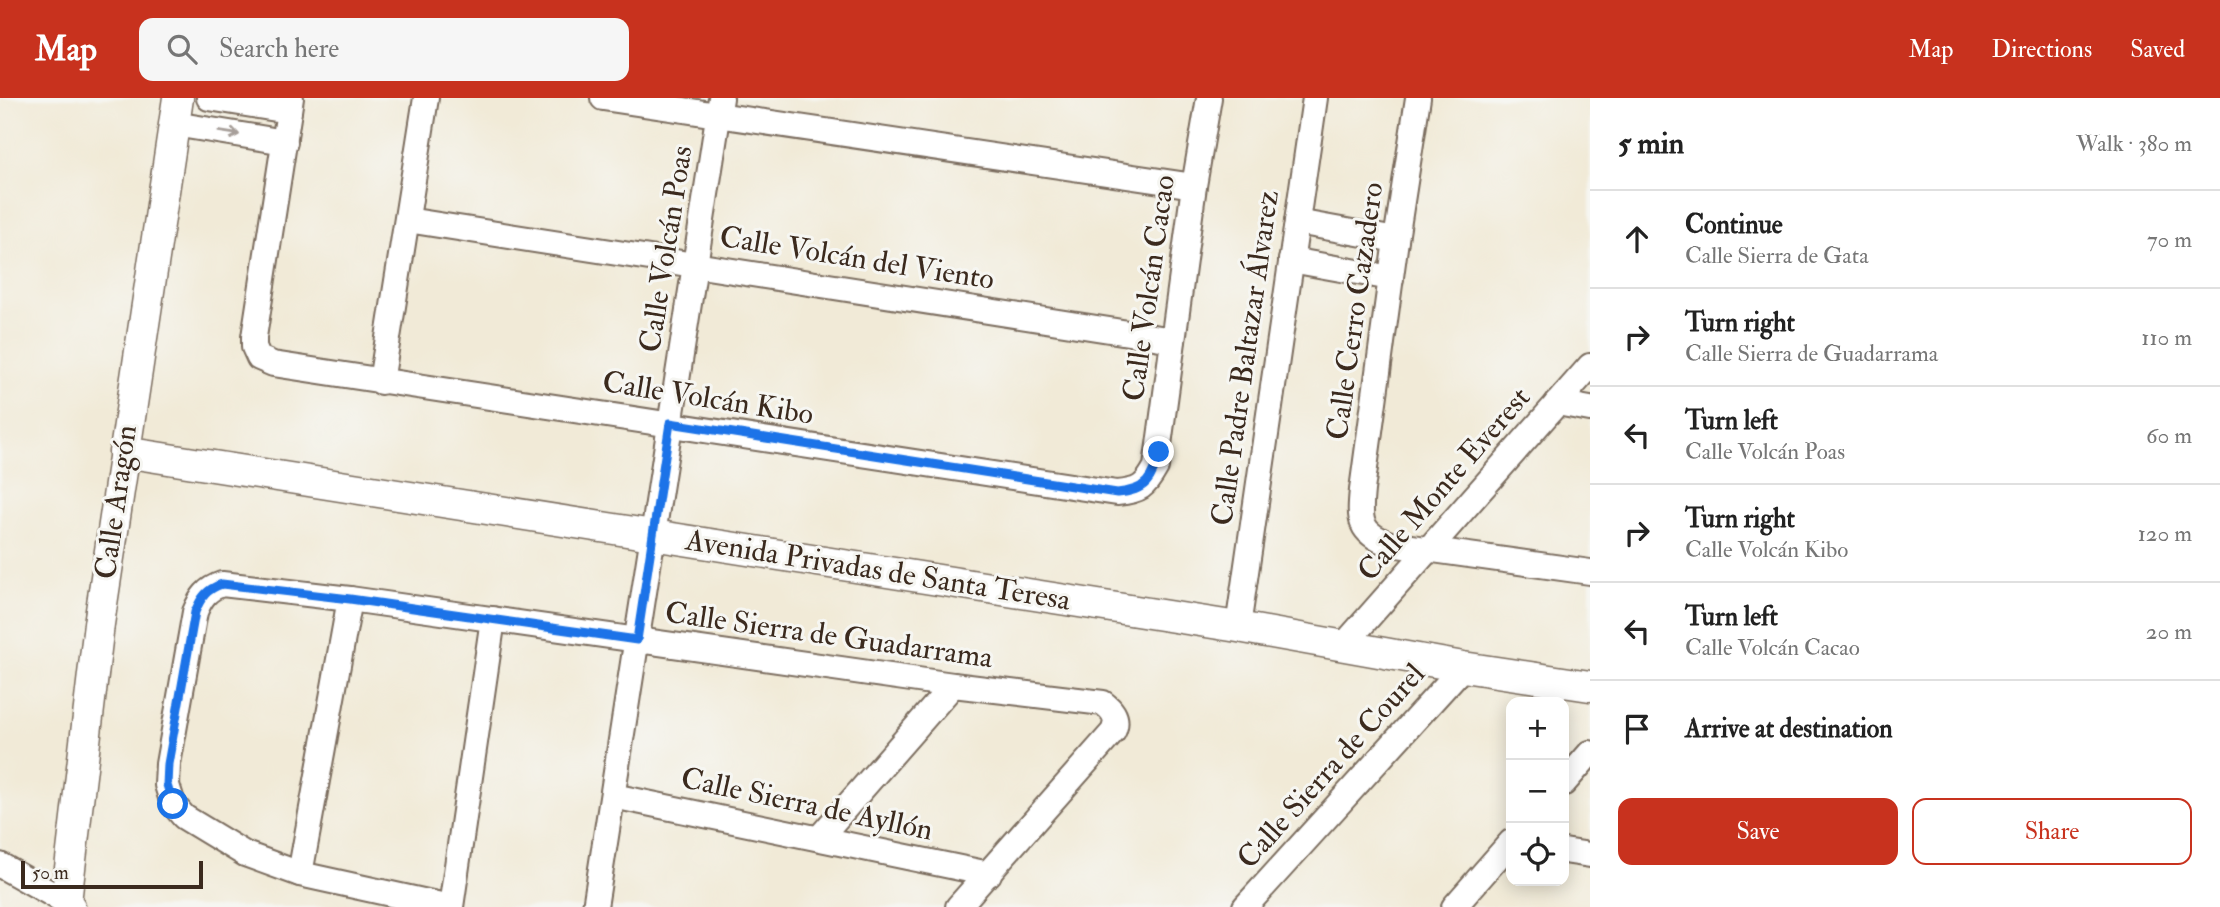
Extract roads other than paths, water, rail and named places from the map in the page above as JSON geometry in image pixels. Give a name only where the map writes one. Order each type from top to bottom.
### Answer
[{"type":"street","points":[[176,111],[285,142],[290,104],[209,98]]},
{"type":"street","points":[[381,382],[426,98]]},
{"type":"street","points":[[603,98],[719,106],[1194,186]]},
{"type":"street","name":"Calle Volcán Cacao","points":[[1146,484],[1156,467],[1159,452],[1172,340],[1209,98]]},
{"type":"street","name":"Calle Padre Baltazar Álvarez","points":[[1238,627],[1315,98]]},
{"type":"street","name":"Calle Cerro Cazadero","points":[[1418,98],[1360,509],[1361,520],[1367,532],[1376,539],[1426,551]]},
{"type":"street","name":"Calle Volcán Poas","points":[[595,907],[719,106]]},
{"type":"street","name":"Calle Aragón","points":[[68,904],[99,624],[176,111]]},
{"type":"street","name":"Calle Volcán Kibo","points":[[285,142],[254,337],[254,347],[259,358],[273,364],[1117,493],[1132,492],[1146,484]]},
{"type":"street","name":"Calle Volcán del Viento","points":[[407,220],[1172,340]]},
{"type":"street","points":[[1297,222],[1396,240]]},
{"type":"street","points":[[1291,260],[1391,278]]},
{"type":"street","name":"Calle Monte Everest","points":[[1344,645],[1590,366]]},
{"type":"street","points":[[1557,403],[1590,409]]},
{"type":"street","name":"Avenida Privadas de Santa Teresa","points":[[124,452],[1238,627],[1463,667],[1590,686]]},
{"type":"street","points":[[1426,551],[1590,572]]},
{"type":"street","name":"Calle Sierra de Guadarrama","points":[[300,874],[245,854],[191,822],[173,804],[167,785],[168,764],[195,612],[200,598],[211,588],[222,584],[350,599],[953,685],[1103,703],[1115,716],[1116,725],[1113,732],[989,874]]},
{"type":"street","points":[[350,599],[300,874],[450,907],[494,619]]},
{"type":"street","name":"Calle Sierra de Courel","points":[[1245,907],[1463,667]]},
{"type":"street","points":[[820,837],[953,685]]},
{"type":"street","points":[[1569,777],[1590,753]]},
{"type":"street","name":"Calle Sierra de Ayllón","points":[[613,796],[989,874]]},
{"type":"street","points":[[1454,907],[1506,849]]},
{"type":"street","points":[[1569,852],[1590,855]]},
{"type":"street","points":[[0,865],[68,904]]},
{"type":"street","points":[[958,907],[989,874]]}]
